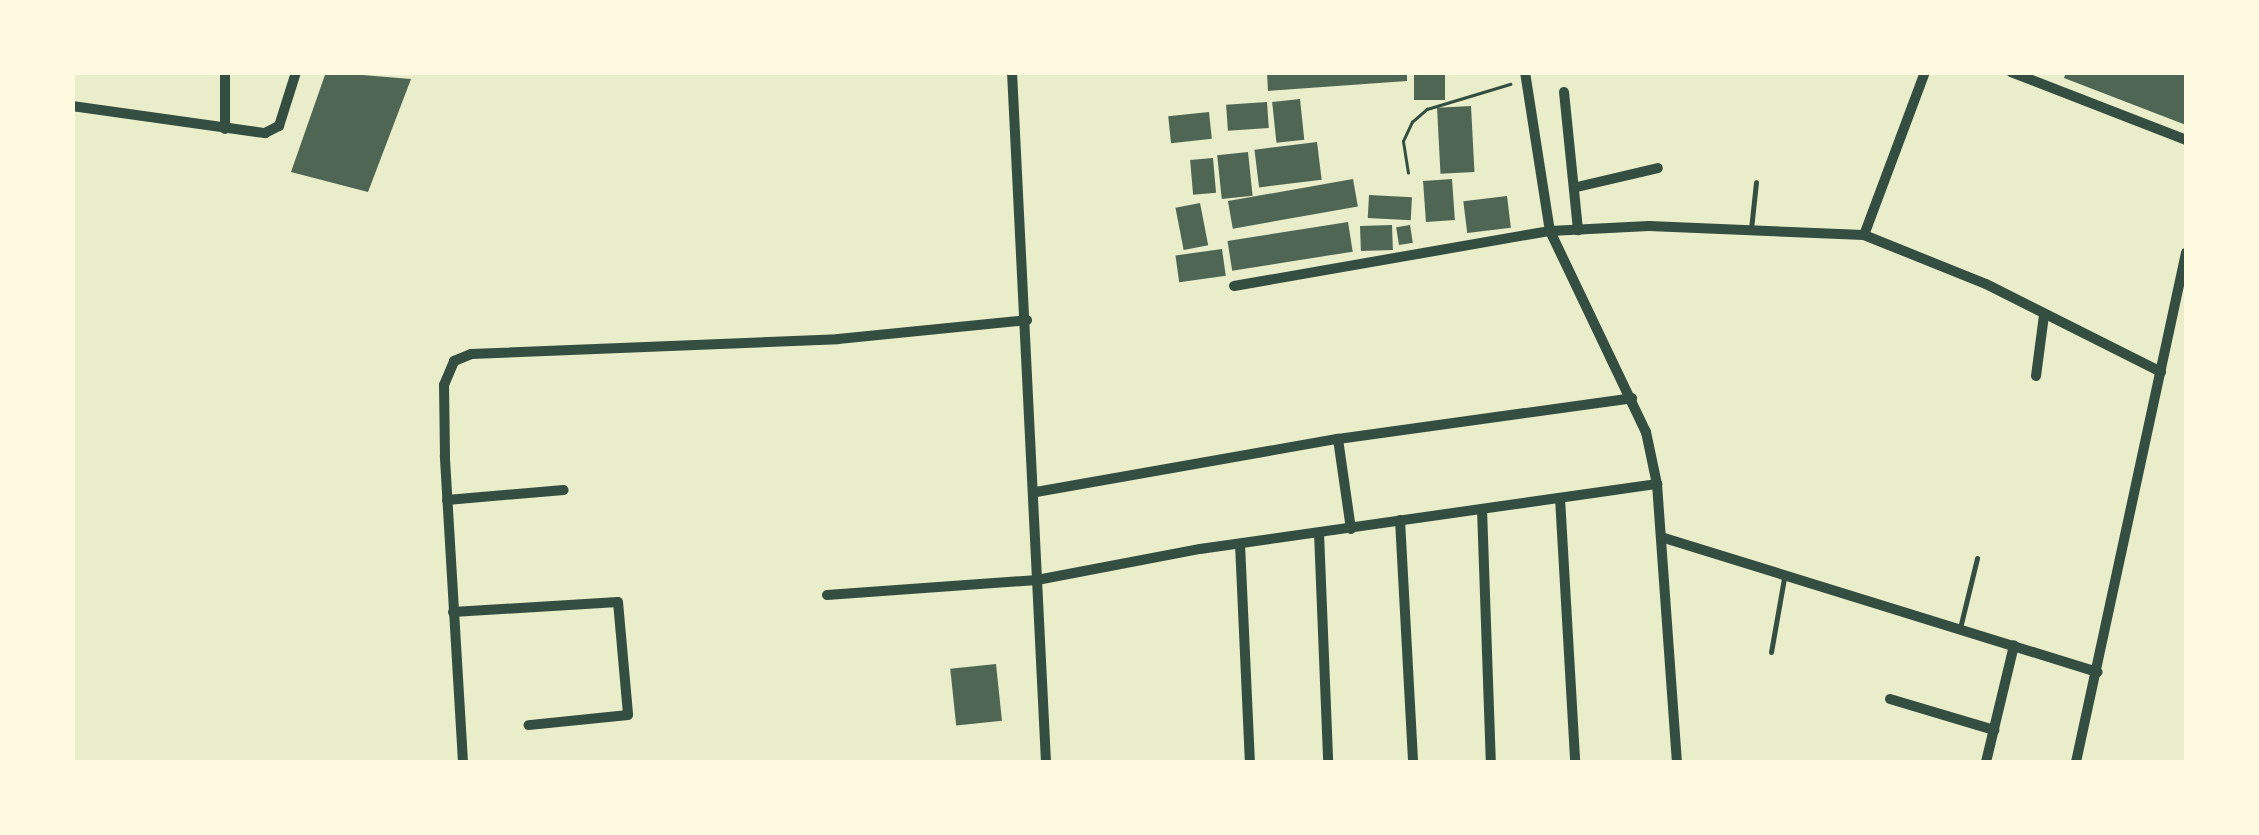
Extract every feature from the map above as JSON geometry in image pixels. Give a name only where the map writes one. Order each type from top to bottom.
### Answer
[{"type":"street","points":[[225,72],[226,129]]},
{"type":"street","points":[[72,106],[226,129],[276,129],[296,72]]},
{"type":"street","points":[[1012,72],[1036,492],[1046,762]]},
{"type":"street","points":[[1864,235],[1925,72]]},
{"type":"street","points":[[2011,72],[2186,140]]},
{"type":"street","points":[[1525,76],[1550,232],[1632,398],[1657,484],[1677,762]]},
{"type":"street","points":[[1564,92],[1577,187],[1578,230]]},
{"type":"street","points":[[1577,187],[1658,168]]},
{"type":"street","points":[[1234,286],[1550,232],[1864,235],[2161,372]]},
{"type":"street","points":[[2076,762],[2186,253]]},
{"type":"street","points":[[2036,376],[2044,315]]},
{"type":"street","points":[[464,762],[444,385],[454,361],[471,354],[838,339],[1027,320]]},
{"type":"street","points":[[1036,492],[1338,439],[1632,398]]},
{"type":"street","points":[[1338,439],[1350,529]]},
{"type":"street","points":[[827,595],[1037,580],[1240,544],[1657,484]]},
{"type":"street","points":[[448,500],[564,490]]},
{"type":"street","points":[[1560,498],[1575,762]]},
{"type":"street","points":[[1482,509],[1491,762]]},
{"type":"street","points":[[1400,520],[1413,762]]},
{"type":"street","points":[[1319,532],[1328,762]]},
{"type":"street","points":[[1661,536],[1784,578],[2098,672]]},
{"type":"street","points":[[1240,544],[1250,762]]},
{"type":"street","points":[[454,612],[618,602],[628,715],[530,726]]},
{"type":"street","points":[[1986,762],[2014,645]]},
{"type":"street","points":[[1890,699],[1994,730]]},
{"type":"lane","points":[[1751,231],[1756,182]]},
{"type":"lane","points":[[1959,631],[1977,558]]},
{"type":"lane","points":[[1771,652],[1784,578]]},
{"type":"path","points":[[1408,173],[1404,140],[1427,109],[1525,76]]},
{"type":"building","points":[[326,72],[411,79],[368,192],[291,172]]},
{"type":"building","points":[[1267,72],[1407,72],[1407,81],[1268,91]]},
{"type":"building","points":[[1414,72],[1445,72],[1445,100],[1414,100]]},
{"type":"building","points":[[2066,72],[2186,72],[2186,125],[2064,78]]},
{"type":"building","points":[[1300,99],[1304,140],[1276,143],[1272,102]]},
{"type":"building","points":[[1267,102],[1269,128],[1228,131],[1226,105]]},
{"type":"building","points":[[1471,106],[1474,172],[1441,174],[1437,108]]},
{"type":"building","points":[[1209,112],[1212,139],[1171,143],[1168,116]]},
{"type":"building","points":[[1317,142],[1322,180],[1259,187],[1254,150]]},
{"type":"building","points":[[1248,152],[1253,196],[1222,199],[1217,155]]},
{"type":"building","points":[[1213,158],[1216,193],[1193,195],[1190,160]]},
{"type":"building","points":[[1353,179],[1358,207],[1233,229],[1228,201]]},
{"type":"building","points":[[1452,179],[1455,220],[1426,222],[1423,181]]},
{"type":"building","points":[[1369,195],[1412,197],[1411,220],[1368,218]]},
{"type":"building","points":[[1507,196],[1511,228],[1467,233],[1463,201]]},
{"type":"building","points":[[1200,203],[1208,245],[1184,250],[1175,208]]},
{"type":"building","points":[[1348,222],[1353,252],[1232,271],[1228,241]]},
{"type":"building","points":[[1392,225],[1393,250],[1361,251],[1360,226]]},
{"type":"building","points":[[1410,225],[1413,243],[1399,245],[1396,227]]},
{"type":"building","points":[[1222,249],[1226,276],[1179,282],[1175,256]]},
{"type":"building","points":[[996,664],[1002,721],[956,725],[950,669]]}]
